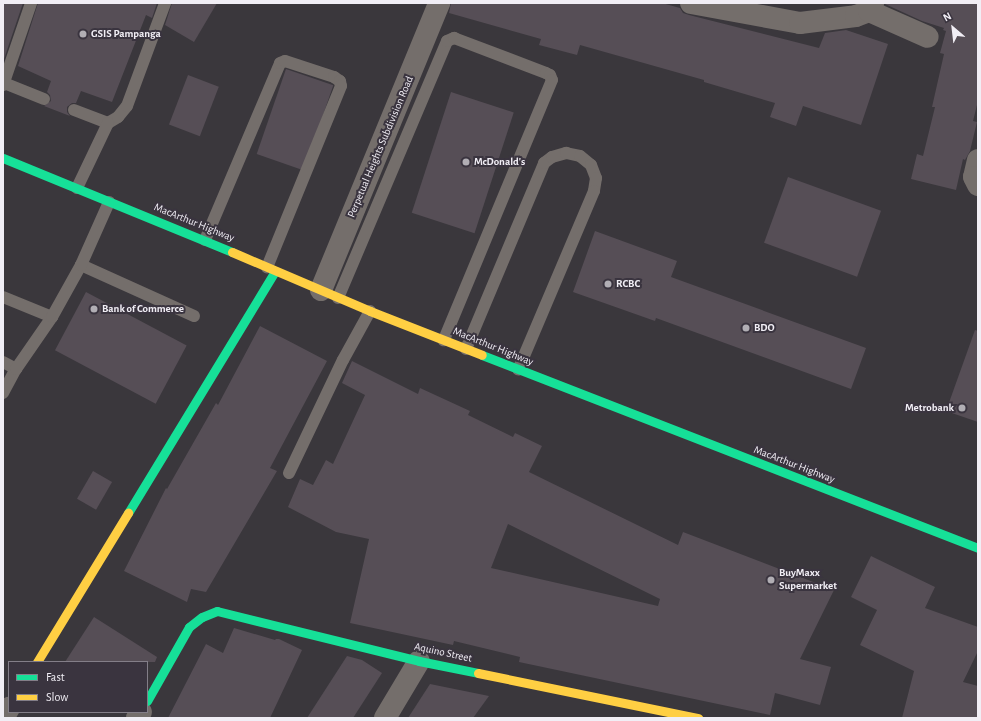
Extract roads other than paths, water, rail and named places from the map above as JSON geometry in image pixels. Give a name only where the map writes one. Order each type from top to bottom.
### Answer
[{"type":"main road","name":"MacArthur Highway","points":[[3,158],[205,240],[370,311],[735,455],[978,548]]},
{"type":"main road","points":[[38,661],[271,269]]},
{"type":"main road","name":"Aquino Street","points":[[148,699],[189,627],[202,617],[217,611],[419,661],[697,718]]},
{"type":"street","name":"Perpetual Heights Subdivision Road","points":[[329,294],[439,3]]},
{"type":"street","points":[[691,3],[800,24],[856,16],[871,7],[928,37]]},
{"type":"street","points":[[978,160],[974,177],[978,185]]},
{"type":"street","points":[[385,718],[419,661]]},
{"type":"lane","points":[[31,3],[3,84],[44,99]]},
{"type":"lane","points":[[77,188],[108,123],[118,117],[127,106],[165,3]]},
{"type":"lane","points":[[329,294],[447,41],[454,38],[546,73],[550,75],[552,80],[444,340]]},
{"type":"lane","points":[[205,240],[280,63],[285,61],[334,77],[340,82],[341,86],[271,269]]},
{"type":"lane","points":[[74,110],[108,123]]},
{"type":"lane","points":[[466,349],[544,163],[552,157],[566,153],[580,156],[591,165],[596,178],[594,191],[518,370]]},
{"type":"lane","points":[[3,394],[16,369],[52,316],[81,264],[109,202]]},
{"type":"lane","points":[[81,264],[194,316]]},
{"type":"lane","points":[[3,297],[52,316]]},
{"type":"lane","points":[[288,473],[343,360],[370,311]]},
{"type":"lane","points":[[3,362],[16,369]]},
{"type":"place","name":"GSIS Pampanga","points":[[83,34]]},
{"type":"place","name":"McDonald's","points":[[466,162]]},
{"type":"place","name":"RCBC","points":[[608,284]]},
{"type":"place","name":"Bank of Commerce","points":[[94,309]]},
{"type":"place","name":"BDO","points":[[746,328]]},
{"type":"place","name":"Metrobank","points":[[962,408]]},
{"type":"place","name":"BuyMaxx Supermarket","points":[[771,580]]}]
